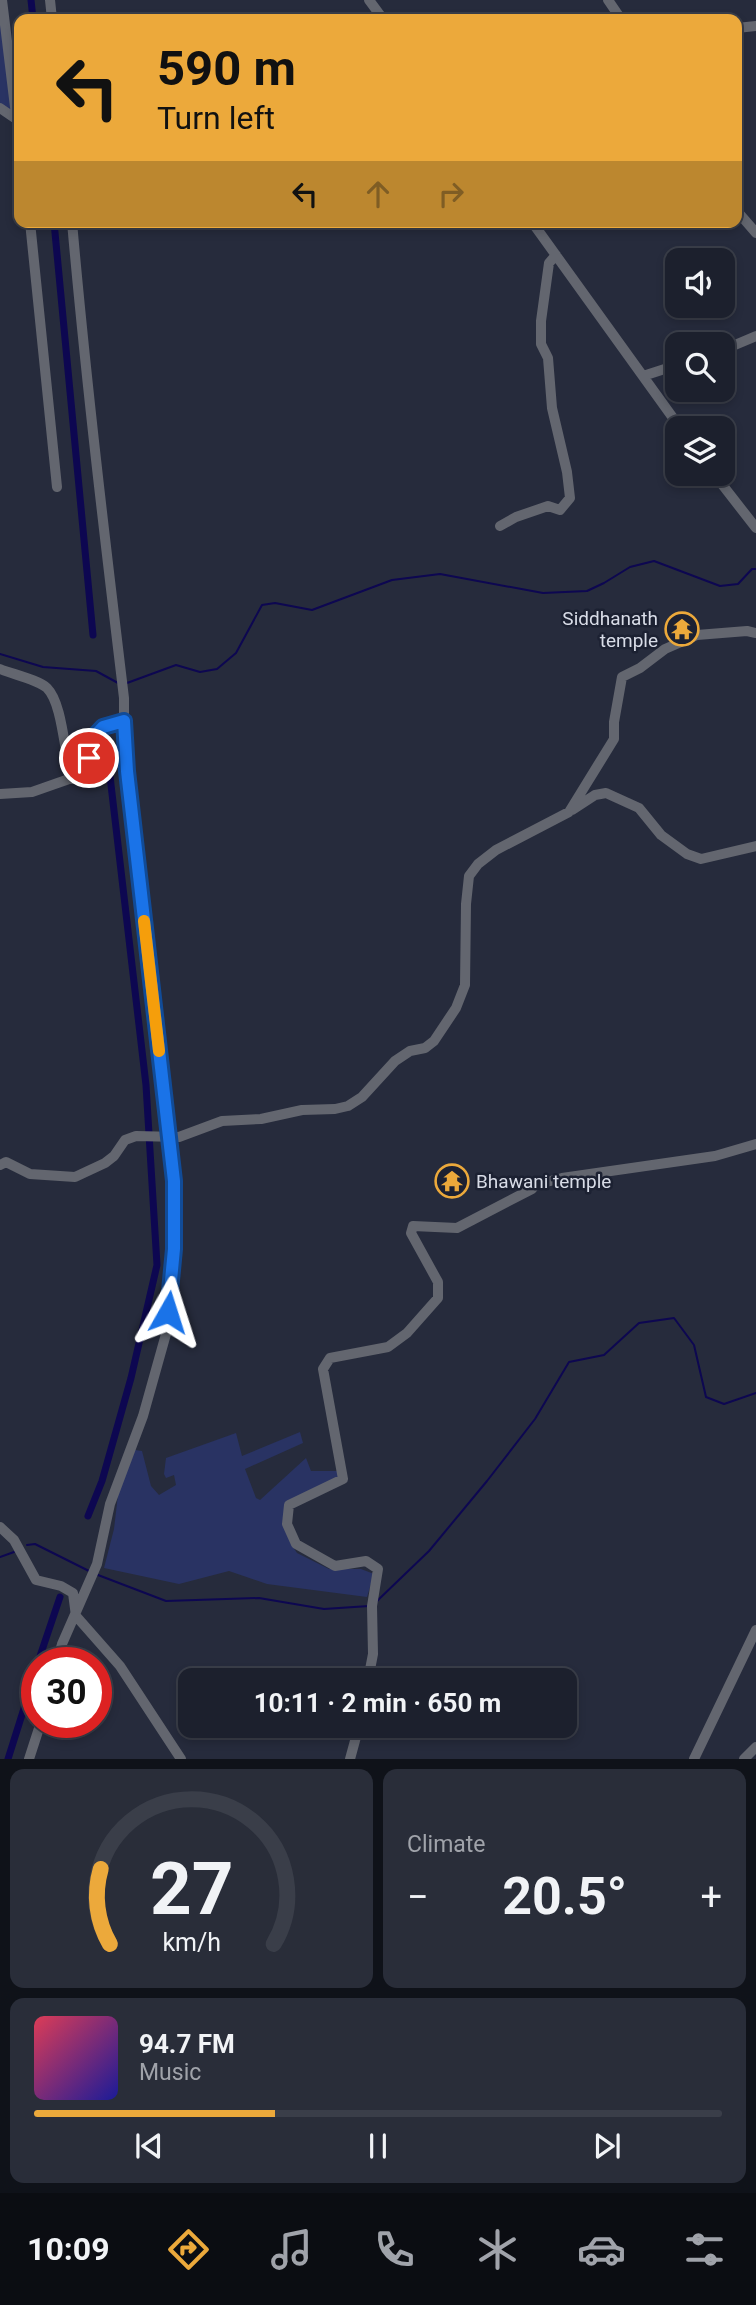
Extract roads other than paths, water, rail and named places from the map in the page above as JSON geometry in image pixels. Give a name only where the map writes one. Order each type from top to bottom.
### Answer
[{"type":"street","points":[[2,0],[14,102]]},
{"type":"street","points":[[742,217],[756,233]]},
{"type":"street","points":[[31,228],[57,488]]},
{"type":"street","points":[[61,1647],[97,1564],[110,1504],[143,1416],[166,1334],[174,1249],[174,1181],[162,1136],[124,746],[124,698],[88,397],[73,228]]},
{"type":"street","points":[[536,228],[672,416]]},
{"type":"street","points":[[500,526],[516,517],[548,506],[560,510],[570,498],[552,408],[548,358],[541,344],[541,321],[549,263],[556,255]]},
{"type":"street","points":[[735,345],[756,336]]},
{"type":"street","points":[[643,376],[665,369]]},
{"type":"street","points":[[723,486],[756,528]]},
{"type":"street","points":[[569,812],[614,739],[614,722],[622,677],[640,668],[665,649],[696,635],[747,631],[756,633]]},
{"type":"street","points":[[0,669],[46,686],[57,701],[66,760],[72,779]]},
{"type":"street","points":[[0,794],[32,792],[89,772],[88,743],[103,727],[124,721]]},
{"type":"street","points":[[0,1165],[6,1162],[30,1174],[75,1177],[105,1163],[114,1156],[125,1140],[136,1136],[179,1138],[222,1121],[261,1119],[348,1106],[362,1097],[395,1061],[410,1051],[425,1048],[435,1041],[456,1008],[464,985],[469,876],[478,864],[496,850],[569,812],[595,794],[606,793],[639,808],[661,835],[687,854],[701,859],[756,846]]},
{"type":"street","points":[[370,1668],[373,1654],[372,1606],[378,1569],[366,1561],[335,1566],[296,1544],[287,1524],[289,1505],[344,1479],[324,1369],[330,1358],[388,1347],[407,1332],[438,1298],[438,1282],[411,1233],[413,1226],[457,1228],[535,1185],[562,1178],[715,1156],[756,1144]]},
{"type":"street","points":[[0,1527],[13,1540],[36,1580],[61,1586],[73,1593],[76,1616],[120,1666],[181,1759]]},
{"type":"street","points":[[694,1759],[756,1630]]},
{"type":"street","points":[[29,1759],[36,1738]]},
{"type":"street","points":[[350,1759],[356,1738]]},
{"type":"street","points":[[744,1759],[756,1746]]},
{"type":"waterway","points":[[31,0],[32,14]]},
{"type":"waterway","points":[[55,228],[93,635]]},
{"type":"waterway","points":[[127,683],[176,665],[200,672],[217,669],[236,653],[262,605],[275,603],[312,610],[392,580],[440,574],[543,593],[587,591],[630,567],[654,561],[720,586],[738,584],[752,569],[756,569]]},
{"type":"waterway","points":[[0,654],[43,667],[96,671],[118,683]]},
{"type":"waterway","points":[[88,1516],[102,1481],[131,1378],[157,1265],[146,1085],[106,742]]},
{"type":"waterway","points":[[377,1601],[429,1551],[487,1481],[535,1419],[569,1362],[604,1355],[639,1323],[674,1318],[694,1345],[706,1397],[724,1404],[756,1393]]},
{"type":"waterway","points":[[27,1545],[35,1544],[89,1571]]},
{"type":"waterway","points":[[0,1557],[14,1552]]},
{"type":"waterway","points":[[98,1575],[166,1601],[259,1598],[324,1609],[369,1606]]},
{"type":"waterway","points":[[43,1647],[60,1597]]},
{"type":"waterway","points":[[8,1759],[21,1718]]},
{"type":"place","name":"Siddhanath temple","points":[[682,629]]},
{"type":"place","name":"Bhawani temple","points":[[452,1181]]}]
